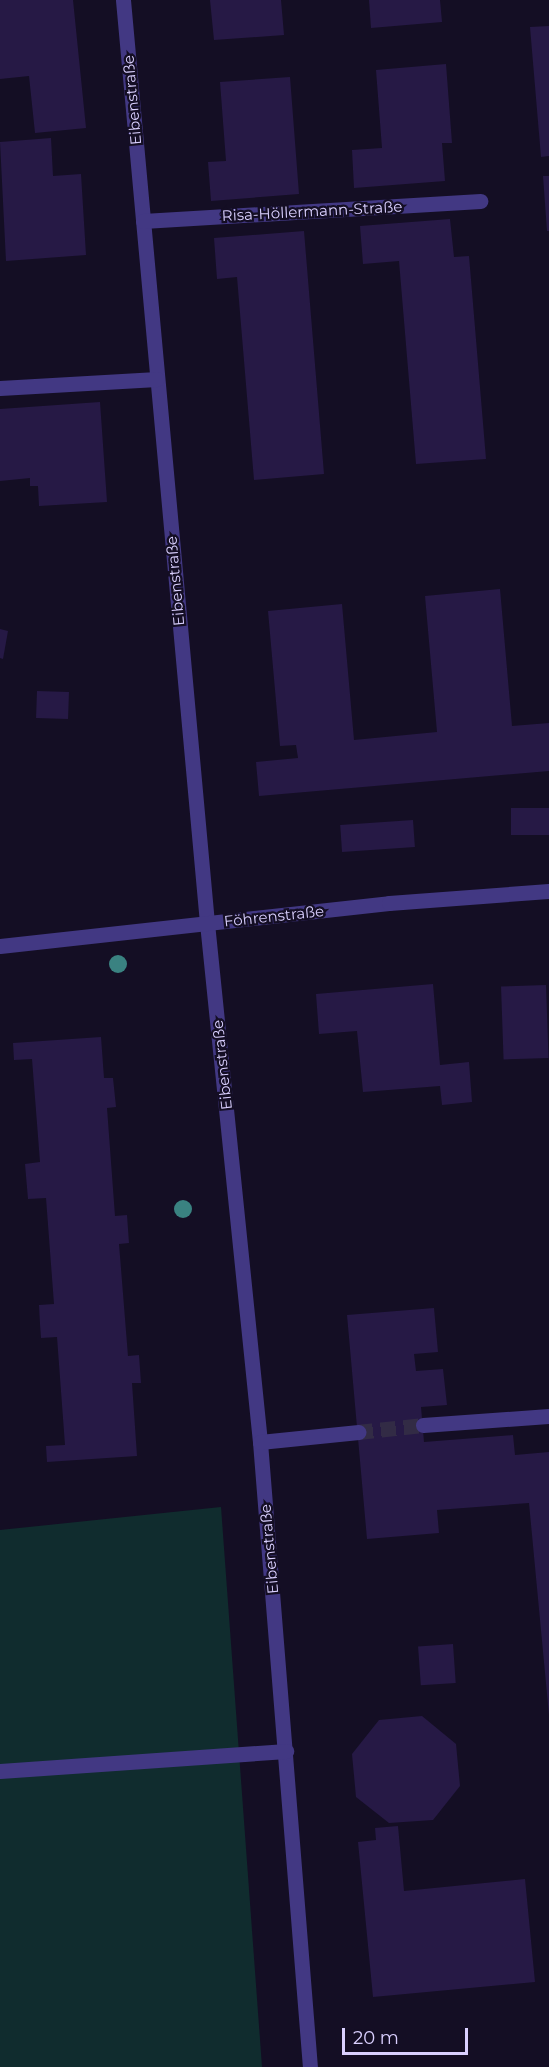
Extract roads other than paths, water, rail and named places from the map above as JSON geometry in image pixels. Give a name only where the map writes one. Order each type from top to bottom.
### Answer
[{"type":"street","name":"Eibenstraße","points":[[123,0],[207,923],[260,1442],[310,2067]]},
{"type":"street","name":"Risa-Höllermann-Straße","points":[[143,221],[480,201]]},
{"type":"street","points":[[0,388],[157,379]]},
{"type":"street","name":"Föhrenstraße","points":[[0,946],[207,923],[549,891]]},
{"type":"street","points":[[423,1425],[549,1416]]},
{"type":"street","points":[[260,1442],[358,1432]]},
{"type":"street","points":[[0,1771],[286,1751]]},
{"type":"tunnel","points":[[358,1432],[423,1425]]}]
